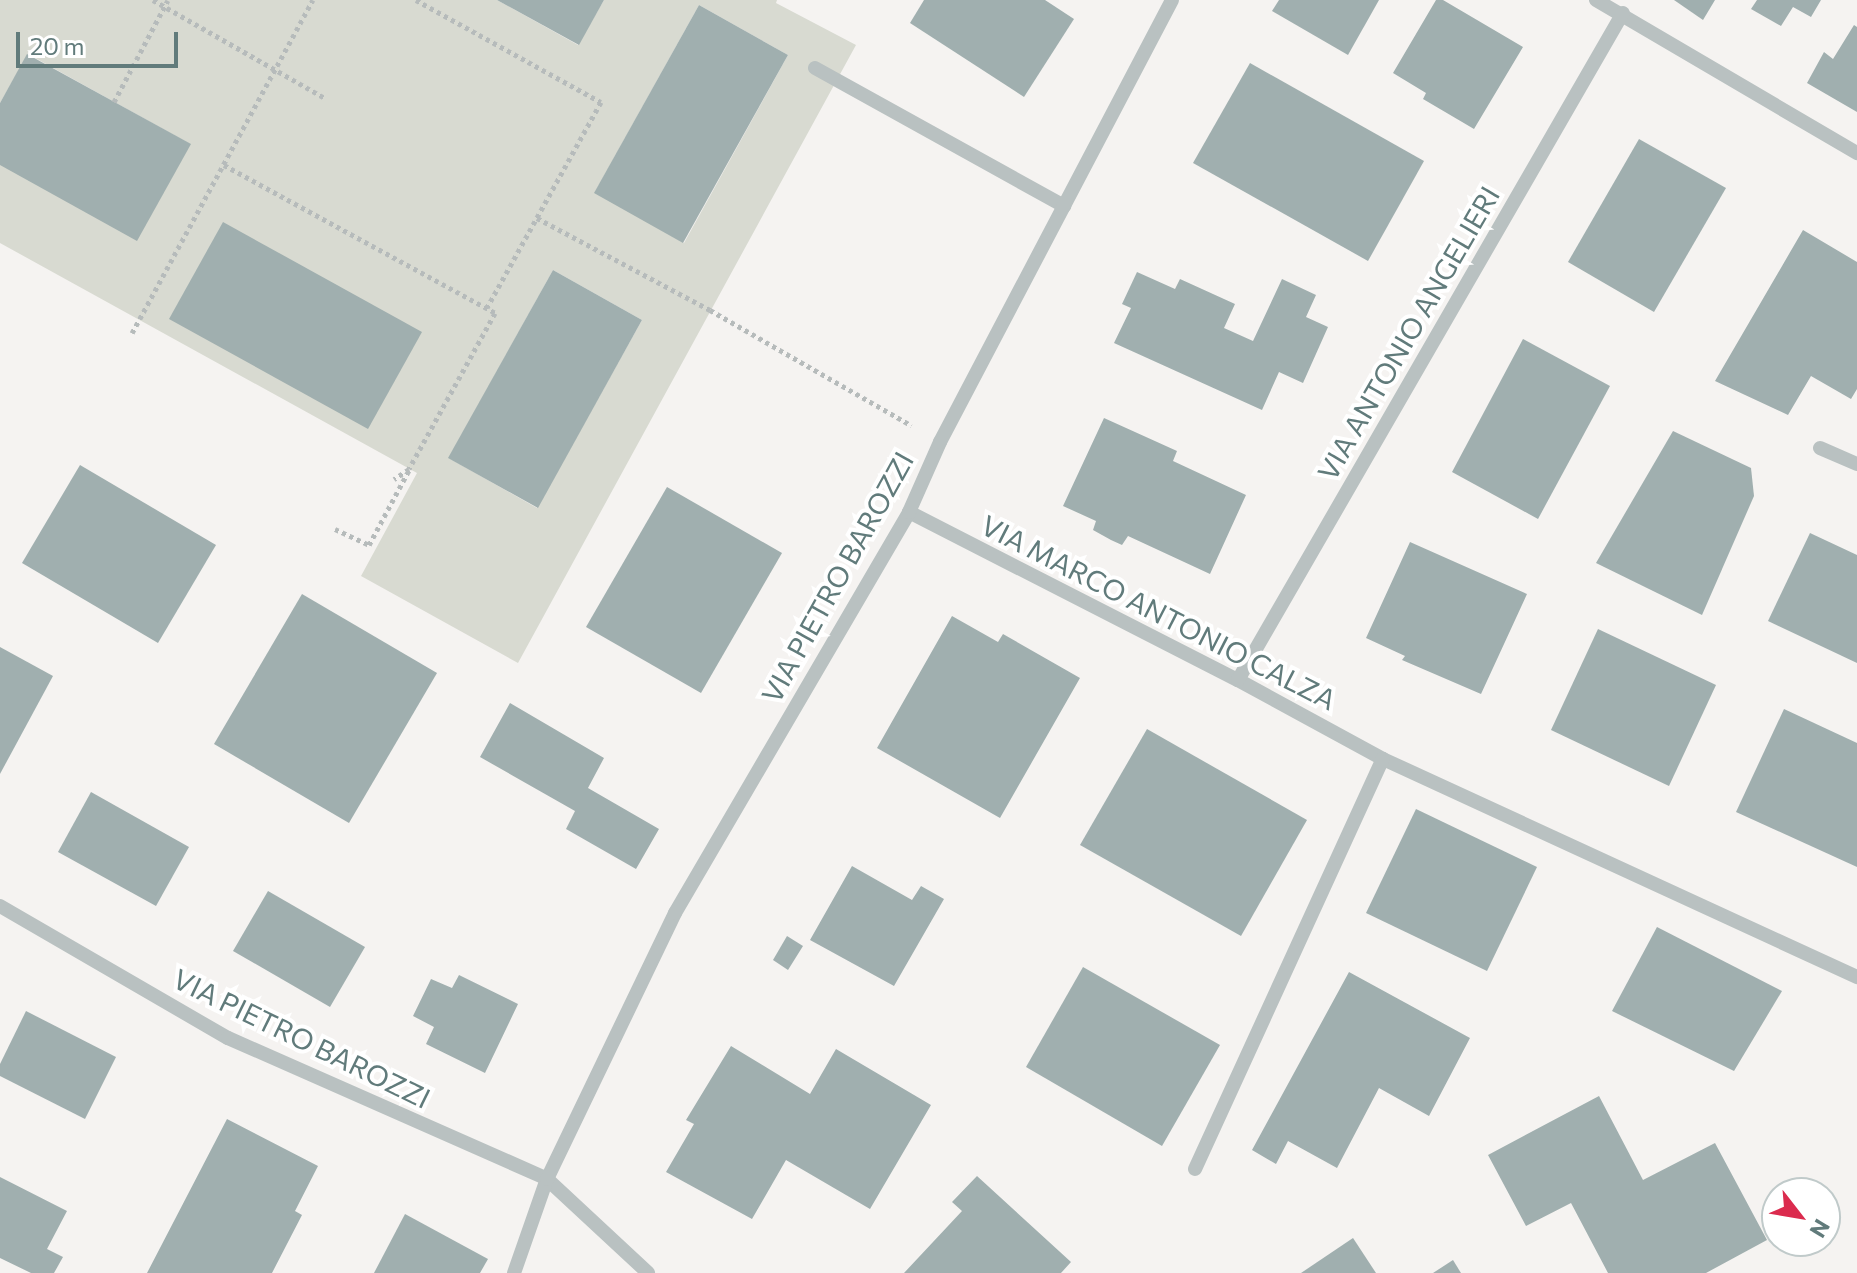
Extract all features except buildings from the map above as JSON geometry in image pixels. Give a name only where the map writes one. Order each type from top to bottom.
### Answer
[{"type":"street","name":"VIA PIETRO BAROZZI","points":[[514,1273],[547,1179],[675,913],[909,512],[940,442],[1172,0]]},
{"type":"street","points":[[1596,0],[1623,13],[1857,153]]},
{"type":"street","name":"VIA ANTONIO ANGELIERI","points":[[1238,680],[1623,13]]},
{"type":"street","points":[[815,68],[1064,206]]},
{"type":"street","points":[[1820,448],[1857,464]]},
{"type":"street","name":"VIA MARCO ANTONIO CALZA","points":[[909,512],[1238,680],[1383,759],[1857,977]]},
{"type":"street","points":[[1195,1169],[1383,759]]},
{"type":"street","name":"VIA PIETRO BAROZZI","points":[[0,906],[228,1038],[547,1179],[648,1273]]},
{"type":"path","points":[[153,0],[166,3],[325,98]]},
{"type":"path","points":[[132,333],[313,0]]},
{"type":"path","points":[[416,0],[601,102],[487,308]]},
{"type":"path","points":[[114,102],[166,3]]},
{"type":"path","points":[[224,165],[495,313],[369,545],[335,529]]},
{"type":"path","points":[[537,218],[710,310],[940,442]]},
{"type":"path","points":[[394,479],[409,469]]},
{"type":"shaded area","points":[[0,0],[497,0],[578,45],[604,0],[777,0],[776,3],[856,45],[518,663],[361,576],[417,473],[0,243],[0,165],[190,144],[28,54],[0,103]],"holes":[[[699,5],[788,55],[684,243],[595,192]],[[553,270],[642,320],[537,508],[449,458]]]}]
